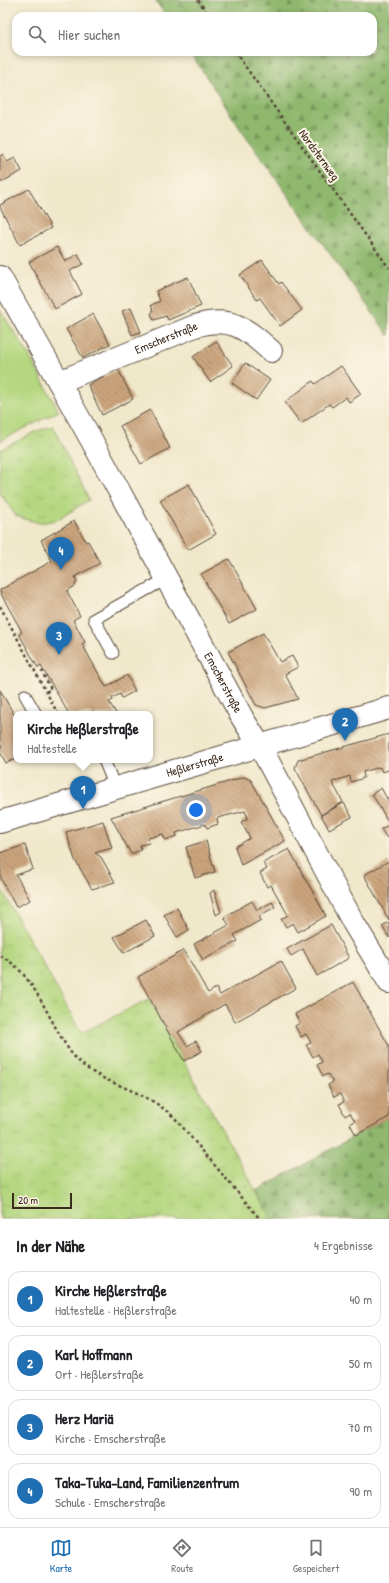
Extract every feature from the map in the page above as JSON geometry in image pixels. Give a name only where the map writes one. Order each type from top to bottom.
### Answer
[{"type":"street","name":"Emscherstraße","points":[[0,277],[243,718],[260,746],[353,922],[389,982]]},
{"type":"street","name":"Emscherstraße","points":[[59,382],[195,326],[209,322],[223,322],[242,327],[271,351]]},
{"type":"street","name":"Heßlerstraße","points":[[0,822],[115,787],[389,708]]},
{"type":"lane","points":[[113,653],[94,618],[166,579]]},
{"type":"lane","points":[[25,695],[34,711]]},
{"type":"lane","points":[[105,763],[115,787]]},
{"type":"path","points":[[198,0],[206,12]]},
{"type":"path","name":"Nordsternweg","points":[[238,56],[389,268]]},
{"type":"path","points":[[0,606],[56,711]]},
{"type":"path","points":[[44,671],[42,672],[52,689],[46,692]]},
{"type":"path","points":[[0,956],[6,958],[16,967],[30,984],[73,1055],[85,1067],[100,1077],[141,1094],[157,1103],[174,1117],[260,1219]]},
{"type":"green space","points":[[155,0],[389,0],[389,336],[241,130],[193,56],[377,56],[377,12],[163,12]]},
{"type":"green space","points":[[0,310],[27,352],[59,411],[0,441]]},
{"type":"green space","points":[[53,426],[89,500],[57,520],[39,523],[16,516],[0,493],[0,450],[37,431]]},
{"type":"green space","points":[[0,886],[81,1033],[149,999],[256,1191],[389,1117],[389,1219],[0,1219]]},
{"type":"green space","points":[[389,1117],[389,1219],[272,1219],[256,1191]]},
{"type":"building","points":[[3,154],[7,162],[15,158],[22,171],[0,183],[0,156]]},
{"type":"building","points":[[29,189],[51,228],[20,245],[0,205]]},
{"type":"building","points":[[57,247],[65,261],[78,254],[83,264],[70,271],[82,294],[55,309],[29,262]]},
{"type":"building","points":[[262,260],[279,284],[281,282],[302,310],[280,326],[260,298],[257,300],[240,275]]},
{"type":"building","points":[[188,277],[201,306],[168,320],[166,316],[154,320],[151,314],[153,311],[151,305],[160,301],[156,291]]},
{"type":"building","points":[[131,308],[141,332],[132,335],[122,311]]},
{"type":"building","points":[[93,314],[110,344],[83,358],[66,329]]},
{"type":"building","points":[[216,341],[233,366],[210,382],[193,357]]},
{"type":"building","points":[[245,363],[270,380],[256,400],[232,383]]},
{"type":"building","points":[[341,366],[361,394],[349,402],[346,397],[332,407],[329,404],[301,424],[285,402],[313,381],[315,384]]},
{"type":"building","points":[[118,369],[133,399],[102,415],[88,385]]},
{"type":"building","points":[[150,410],[170,448],[141,464],[120,426]]},
{"type":"building","points":[[189,484],[216,534],[188,550],[160,500]]},
{"type":"building","points":[[74,521],[86,542],[88,541],[100,563],[75,577],[77,581],[75,586],[67,591],[80,616],[73,620],[85,642],[82,644],[106,687],[127,675],[135,691],[122,698],[120,694],[112,698],[113,700],[109,702],[115,711],[67,711],[41,666],[38,668],[19,634],[22,632],[0,592],[0,590],[52,561],[41,540]]},
{"type":"building","points":[[229,559],[257,609],[229,624],[201,574]]},
{"type":"building","points":[[263,633],[280,662],[292,656],[298,667],[285,674],[298,699],[265,708],[256,705],[228,652]]},
{"type":"building","points":[[0,690],[13,713],[13,760],[6,763],[0,752],[0,748],[2,747],[0,744]]},
{"type":"building","points":[[389,734],[389,770],[382,772],[380,767],[363,772],[364,778],[351,782],[350,776],[332,782],[343,802],[321,815],[295,768],[298,760]]},
{"type":"building","points":[[244,777],[251,780],[285,841],[241,865],[235,847],[250,838],[241,822],[248,818],[245,811],[217,818],[218,824],[207,828],[205,824],[176,833],[177,836],[165,840],[163,834],[148,838],[149,843],[140,845],[141,850],[131,854],[111,817]]},
{"type":"building","points":[[381,788],[389,802],[389,823],[372,794]]},
{"type":"building","points":[[344,803],[352,817],[329,829],[321,815]]},
{"type":"building","points":[[103,821],[112,848],[95,853],[101,857],[115,882],[92,889],[75,860],[66,832]]},
{"type":"building","points":[[389,825],[389,836],[387,838],[381,829]]},
{"type":"building","points":[[206,841],[215,872],[195,878],[186,847]]},
{"type":"building","points":[[25,845],[33,869],[16,875],[30,900],[16,907],[1,879],[0,853]]},
{"type":"building","points":[[289,849],[326,916],[298,932],[293,923],[286,927],[281,919],[288,915],[271,885],[267,887],[260,873],[267,869],[263,863]]},
{"type":"building","points":[[389,861],[389,920],[364,875]]},
{"type":"building","points":[[214,890],[221,912],[216,915],[210,893]]},
{"type":"building","points":[[252,901],[257,910],[272,902],[275,907],[259,916],[261,920],[234,935],[238,941],[203,960],[194,944],[229,925],[224,917]]},
{"type":"building","points":[[177,908],[189,930],[177,937],[164,915]]},
{"type":"building","points":[[146,920],[155,936],[124,953],[114,937]]},
{"type":"building","points":[[389,922],[389,938],[382,926]]},
{"type":"building","points":[[331,925],[349,958],[317,976],[303,949],[291,956],[287,949]]},
{"type":"building","points":[[184,950],[208,993],[216,988],[220,995],[281,961],[296,988],[235,1022],[225,1004],[178,1032],[187,1046],[196,1041],[202,1051],[184,1061],[138,977]]},
{"type":"building","points":[[353,982],[389,1046],[389,1117],[356,1135],[350,1124],[355,1121],[350,1113],[345,1116],[339,1104],[344,1102],[340,1094],[334,1097],[328,1085],[333,1082],[328,1074],[323,1076],[317,1065],[322,1062],[318,1054],[313,1057],[306,1045],[311,1043],[306,1034],[301,1037],[295,1026],[300,1023],[295,1014]]},
{"type":"place","name":"Taka-Tuka-Land, Familienzentrum","points":[[61,570]]},
{"type":"place","name":"Herz Mariä","points":[[59,655]]},
{"type":"place","name":"Karl Hoffmann","points":[[345,741]]},
{"type":"place","name":"Kirche Heßlerstraße","points":[[83,809]]}]
